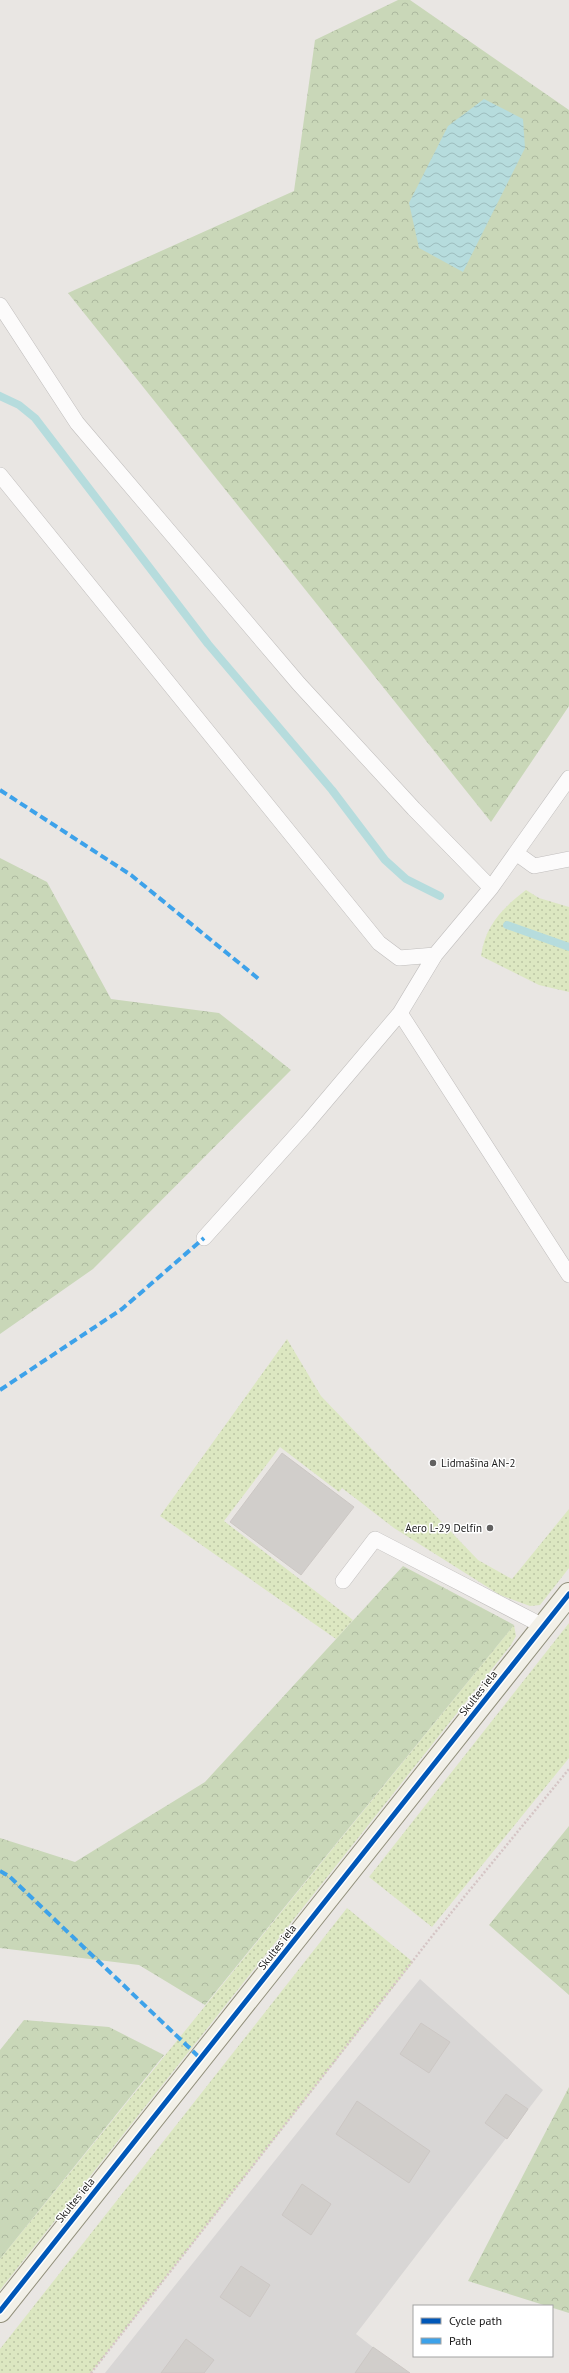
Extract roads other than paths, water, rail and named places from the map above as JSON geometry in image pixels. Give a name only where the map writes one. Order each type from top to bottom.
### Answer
[{"type":"main road","name":"Skultes iela","points":[[0,2311],[569,1594]]},
{"type":"lane","points":[[0,305],[77,423],[299,684],[414,809],[491,888]]},
{"type":"lane","points":[[0,475],[379,943],[398,958],[435,955]]},
{"type":"lane","points":[[204,1238],[307,1123],[400,1012],[435,955],[491,888],[569,778]]},
{"type":"lane","points":[[516,853],[534,866],[569,859]]},
{"type":"lane","points":[[400,1012],[569,1276]]},
{"type":"lane","points":[[343,1581],[375,1539],[544,1626]]},
{"type":"water","points":[[484,99],[523,119],[525,148],[463,272],[419,248],[409,203],[448,126]]},
{"type":"waterway","points":[[0,396],[19,405],[35,418],[208,644],[332,790],[385,860],[406,879],[440,896]]},
{"type":"waterway","points":[[507,925],[569,947]]},
{"type":"place","name":"Lidmašīna AN-2","points":[[433,1463]]},
{"type":"place","name":"Aero L-29 Delfín","points":[[490,1528]]}]
